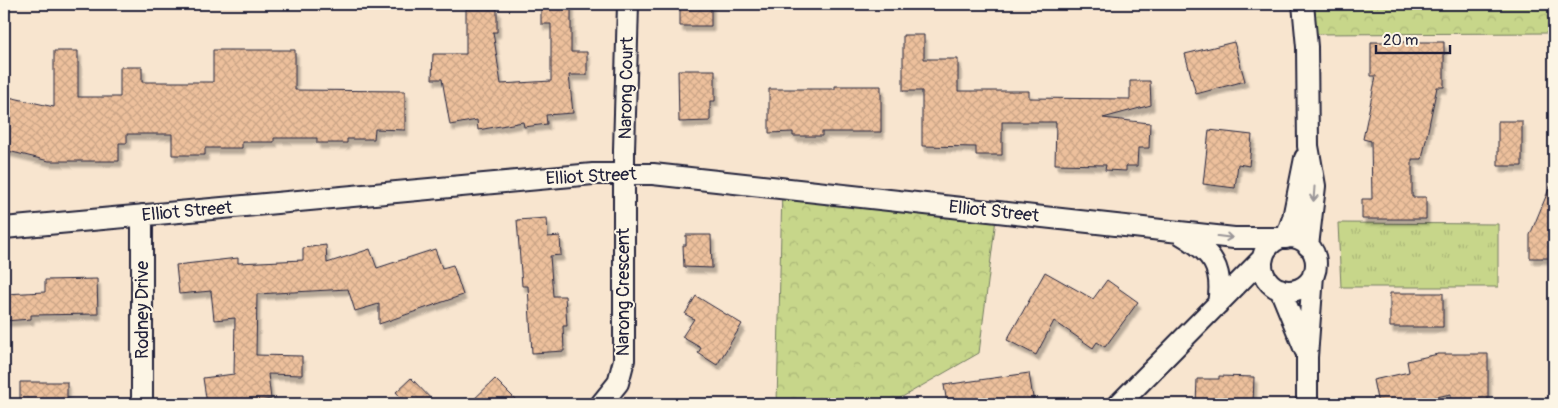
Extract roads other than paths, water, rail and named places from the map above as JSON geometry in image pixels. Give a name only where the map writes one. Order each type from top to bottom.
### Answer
[{"type":"street","name":"Narong Court","points":[[624,173],[628,4]]},
{"type":"street","points":[[1303,4],[1307,47],[1308,146],[1315,186],[1308,246]]},
{"type":"street","points":[[1284,238],[1293,218],[1308,146]]},
{"type":"street","name":"Elliot Street","points":[[4,228],[593,174],[624,173],[653,174],[1234,238],[1284,238]]},
{"type":"street","name":"Narong Crescent","points":[[601,404],[618,383],[624,360],[624,173]]},
{"type":"street","name":"Rodney Drive","points":[[142,215],[142,404]]},
{"type":"street","name":"Elliot Street","points":[[1177,231],[1202,247],[1214,262],[1220,279],[1222,300]]},
{"type":"street","points":[[1119,404],[1263,258],[1270,245],[1284,238],[1302,241],[1308,246],[1315,260],[1307,356],[1307,404]]},
{"type":"street","points":[[1263,258],[1263,273],[1276,287],[1293,317],[1307,356]]},
{"type":"street","points":[[1222,300],[1276,287],[1296,290],[1309,282],[1313,275]]}]
